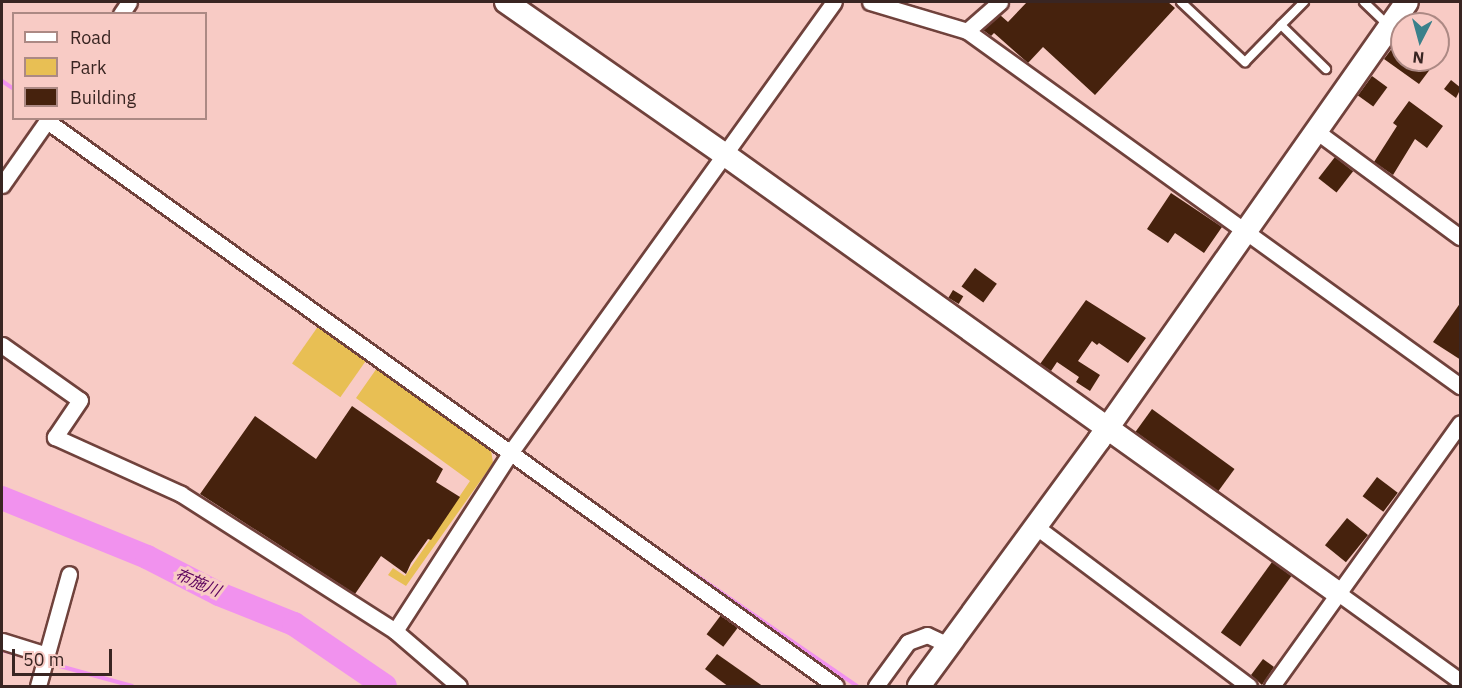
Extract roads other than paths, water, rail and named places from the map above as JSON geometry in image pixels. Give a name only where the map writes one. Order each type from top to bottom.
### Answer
[{"type":"street","points":[[506,2],[724,154],[1461,681]]},
{"type":"street","points":[[395,631],[510,453],[834,2]]},
{"type":"street","points":[[870,2],[967,32],[1461,386]]},
{"type":"street","points":[[967,32],[998,2]]},
{"type":"street","points":[[919,687],[1107,429],[1407,2]]},
{"type":"street","points":[[2,185],[48,120],[836,687]]},
{"type":"street","points":[[1316,131],[1461,237]]},
{"type":"street","points":[[2,345],[80,400],[55,436],[182,494],[395,631],[459,687]]},
{"type":"street","points":[[1272,687],[1461,423]]},
{"type":"street","points":[[1035,526],[1249,687]]},
{"type":"street","points":[[38,687],[69,574]]},
{"type":"street","points":[[876,687],[908,642],[927,635],[948,645]]},
{"type":"street","points":[[2,641],[47,655]]},
{"type":"lane","points":[[1181,2],[1245,62],[1304,2]]},
{"type":"lane","points":[[1364,2],[1389,26]]},
{"type":"lane","points":[[1281,25],[1326,69]]},
{"type":"waterway","points":[[2,81],[12,88]]},
{"type":"waterway","name":"布施川","points":[[2,498],[147,557],[219,594],[294,624],[385,686]]},
{"type":"waterway","points":[[636,534],[857,686]]},
{"type":"waterway","points":[[2,650],[34,659]]},
{"type":"waterway","points":[[56,665],[132,686]]}]
